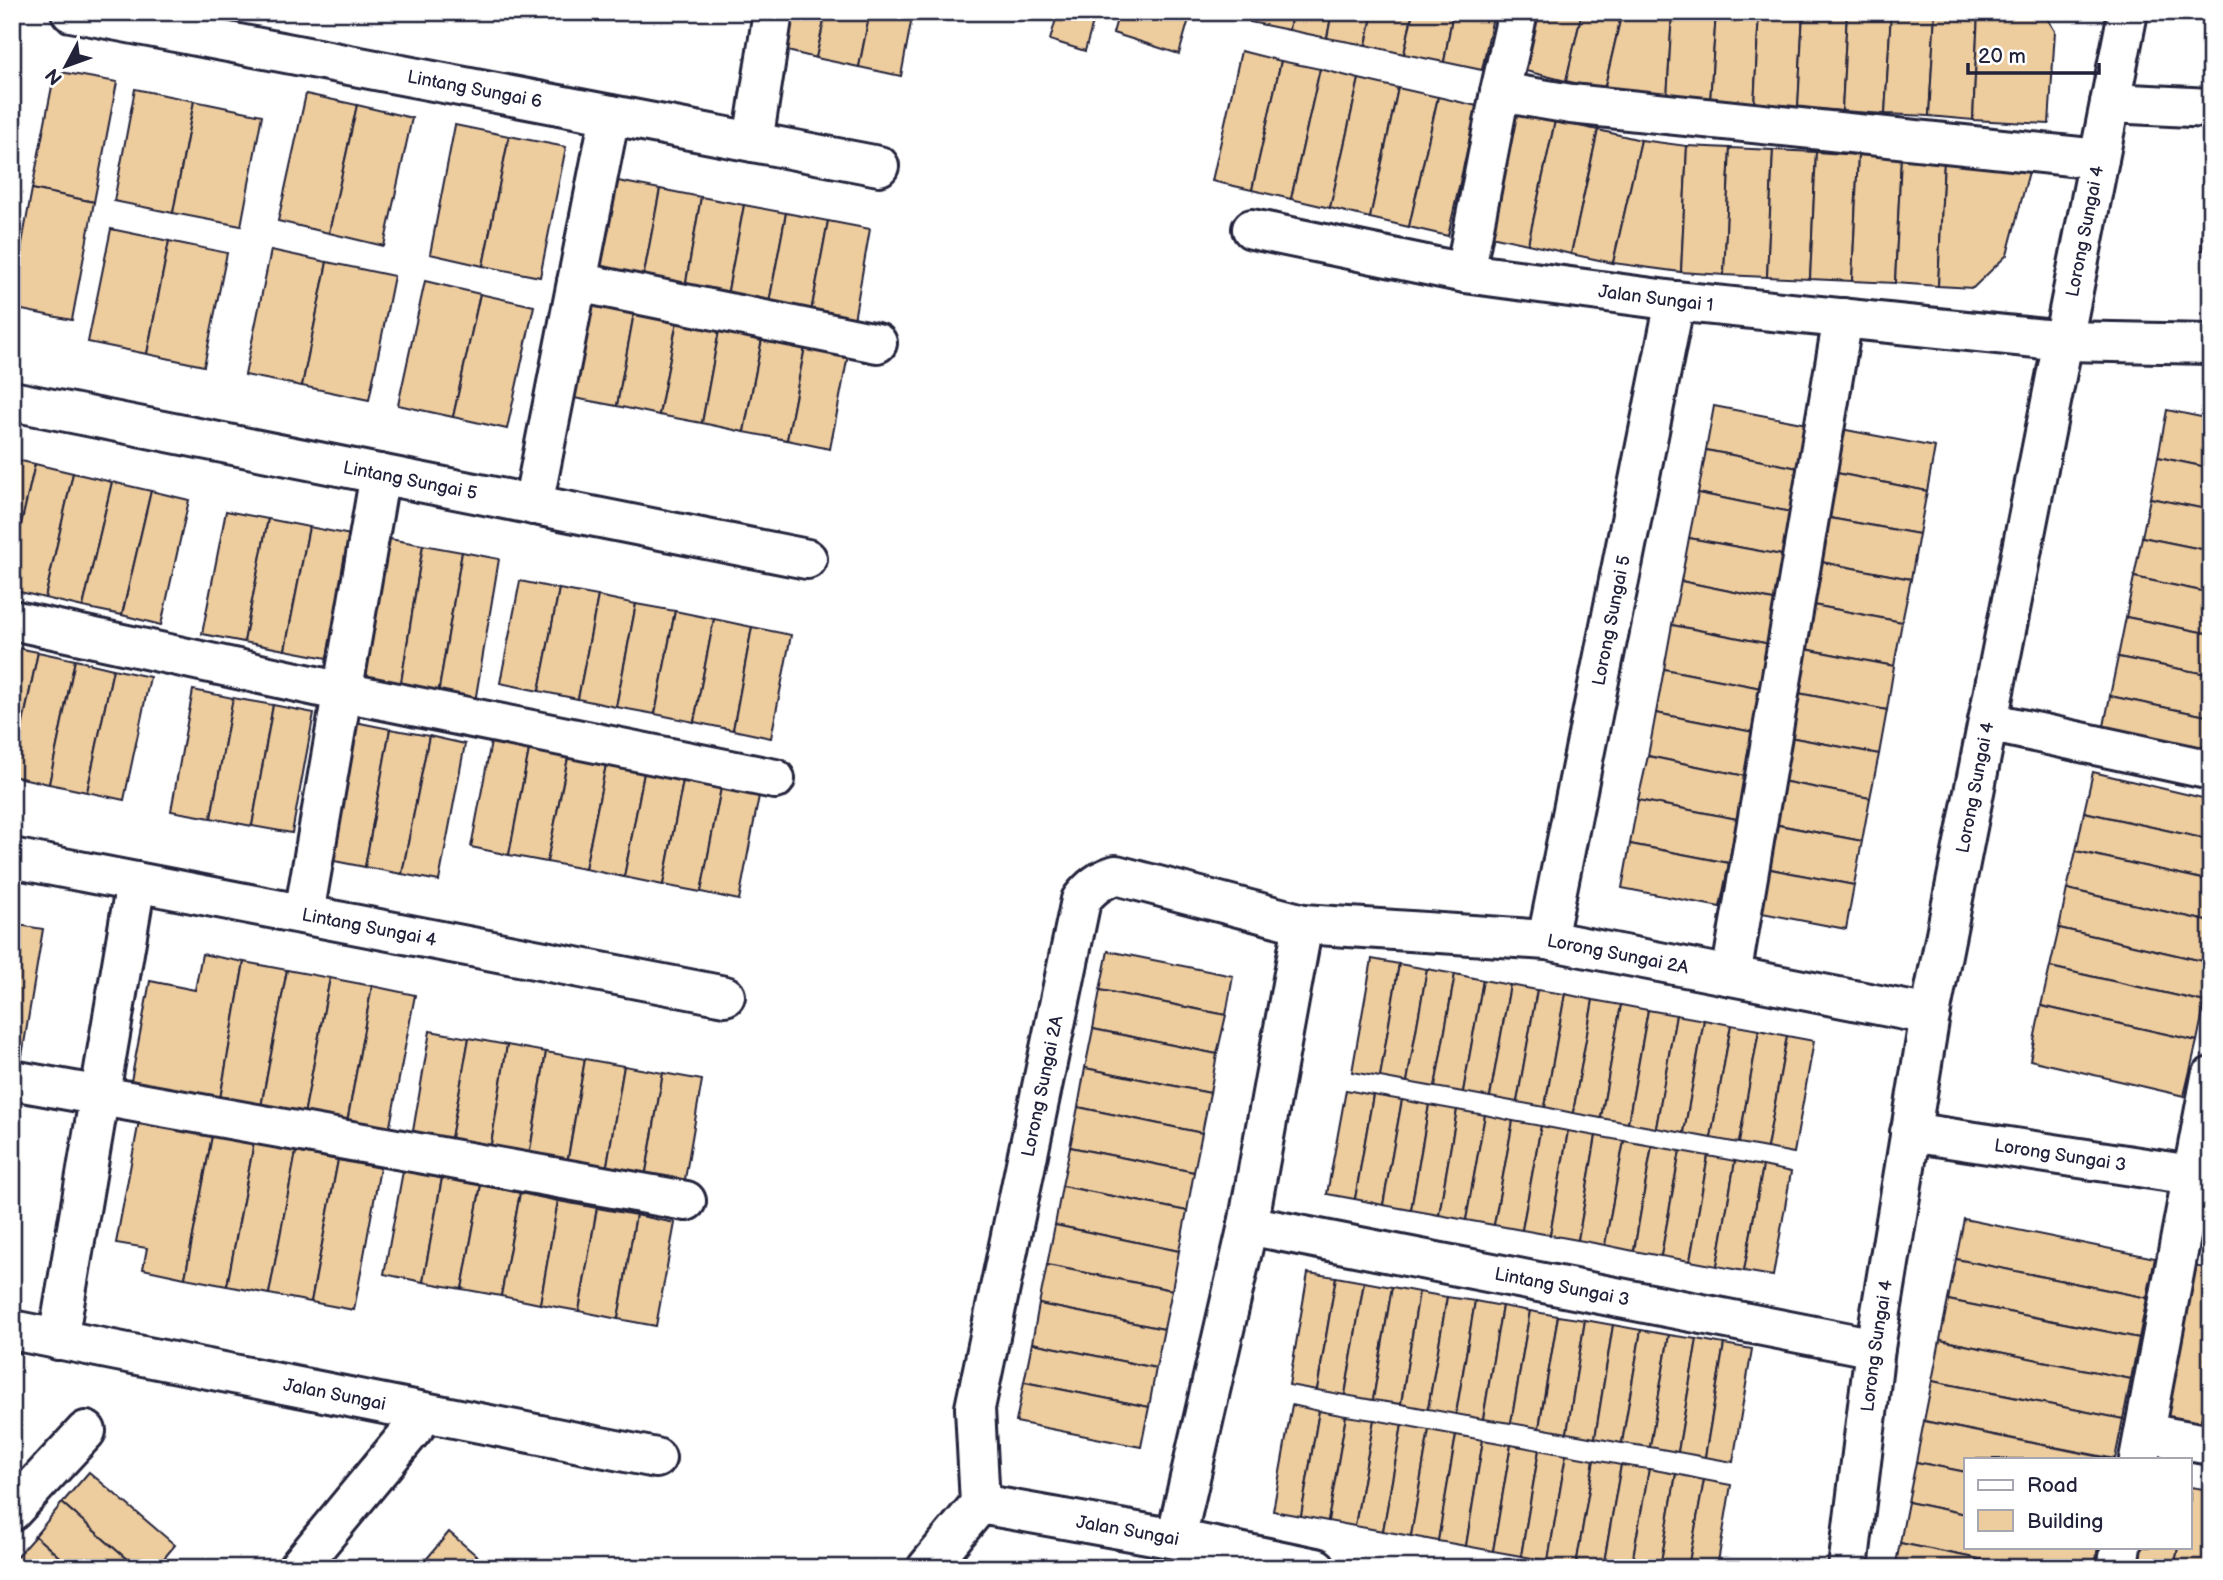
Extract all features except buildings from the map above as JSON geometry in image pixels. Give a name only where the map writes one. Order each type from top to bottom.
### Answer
[{"type":"street","name":"Lintang Sungai 6","points":[[71,12],[879,166]]},
{"type":"street","points":[[753,142],[773,12]]},
{"type":"street","points":[[1465,273],[1518,12]]},
{"type":"street","name":"Lorong Sungai 4","points":[[1848,1568],[1875,1348],[1930,1015],[2128,12]]},
{"type":"street","points":[[1500,92],[1571,104],[2099,159]]},
{"type":"street","points":[[2110,103],[2211,108]]},
{"type":"street","points":[[533,505],[610,115]]},
{"type":"street","name":"Jalan Sungai 1","points":[[1252,229],[1465,273],[1675,301],[2064,341]]},
{"type":"street","points":[[577,282],[877,343]]},
{"type":"street","name":"Lorong Sungai 5","points":[[1547,940],[1675,301]]},
{"type":"street","points":[[1731,976],[1843,318]]},
{"type":"street","points":[[2064,341],[2211,344]]},
{"type":"street","name":"Lintang Sungai 5","points":[[12,401],[807,559]]},
{"type":"street","points":[[304,914],[380,474]]},
{"type":"street","points":[[12,620],[775,779]]},
{"type":"street","points":[[1988,722],[2211,770]]},
{"type":"street","name":"Lintang Sungai 4","points":[[12,858],[725,996]]},
{"type":"street","name":"Lorong Sungai 2A","points":[[980,1504],[975,1408],[1081,900],[1090,888],[1102,880],[1116,875],[1303,925],[1547,940],[1930,1015]]},
{"type":"street","points":[[58,1340],[136,882]]},
{"type":"street","points":[[1176,1539],[1248,1225],[1303,925]]},
{"type":"street","points":[[2211,1077],[2201,1176],[2141,1446],[2211,1445]]},
{"type":"street","points":[[12,1080],[686,1201]]},
{"type":"street","name":"Lorong Sungai 3","points":[[1910,1132],[2201,1176]]},
{"type":"street","name":"Lintang Sungai 3","points":[[1248,1225],[1875,1348]]},
{"type":"street","name":"Jalan Sungai","points":[[12,1331],[656,1458]]},
{"type":"street","points":[[298,1568],[426,1413]]},
{"type":"street","points":[[12,1511],[86,1432]]},
{"type":"street","points":[[927,1568],[980,1504]]},
{"type":"street","name":"Jalan Sungai","points":[[980,1504],[1176,1539],[1316,1568]]},
{"type":"street","points":[[2117,1568],[2121,1548]]}]
